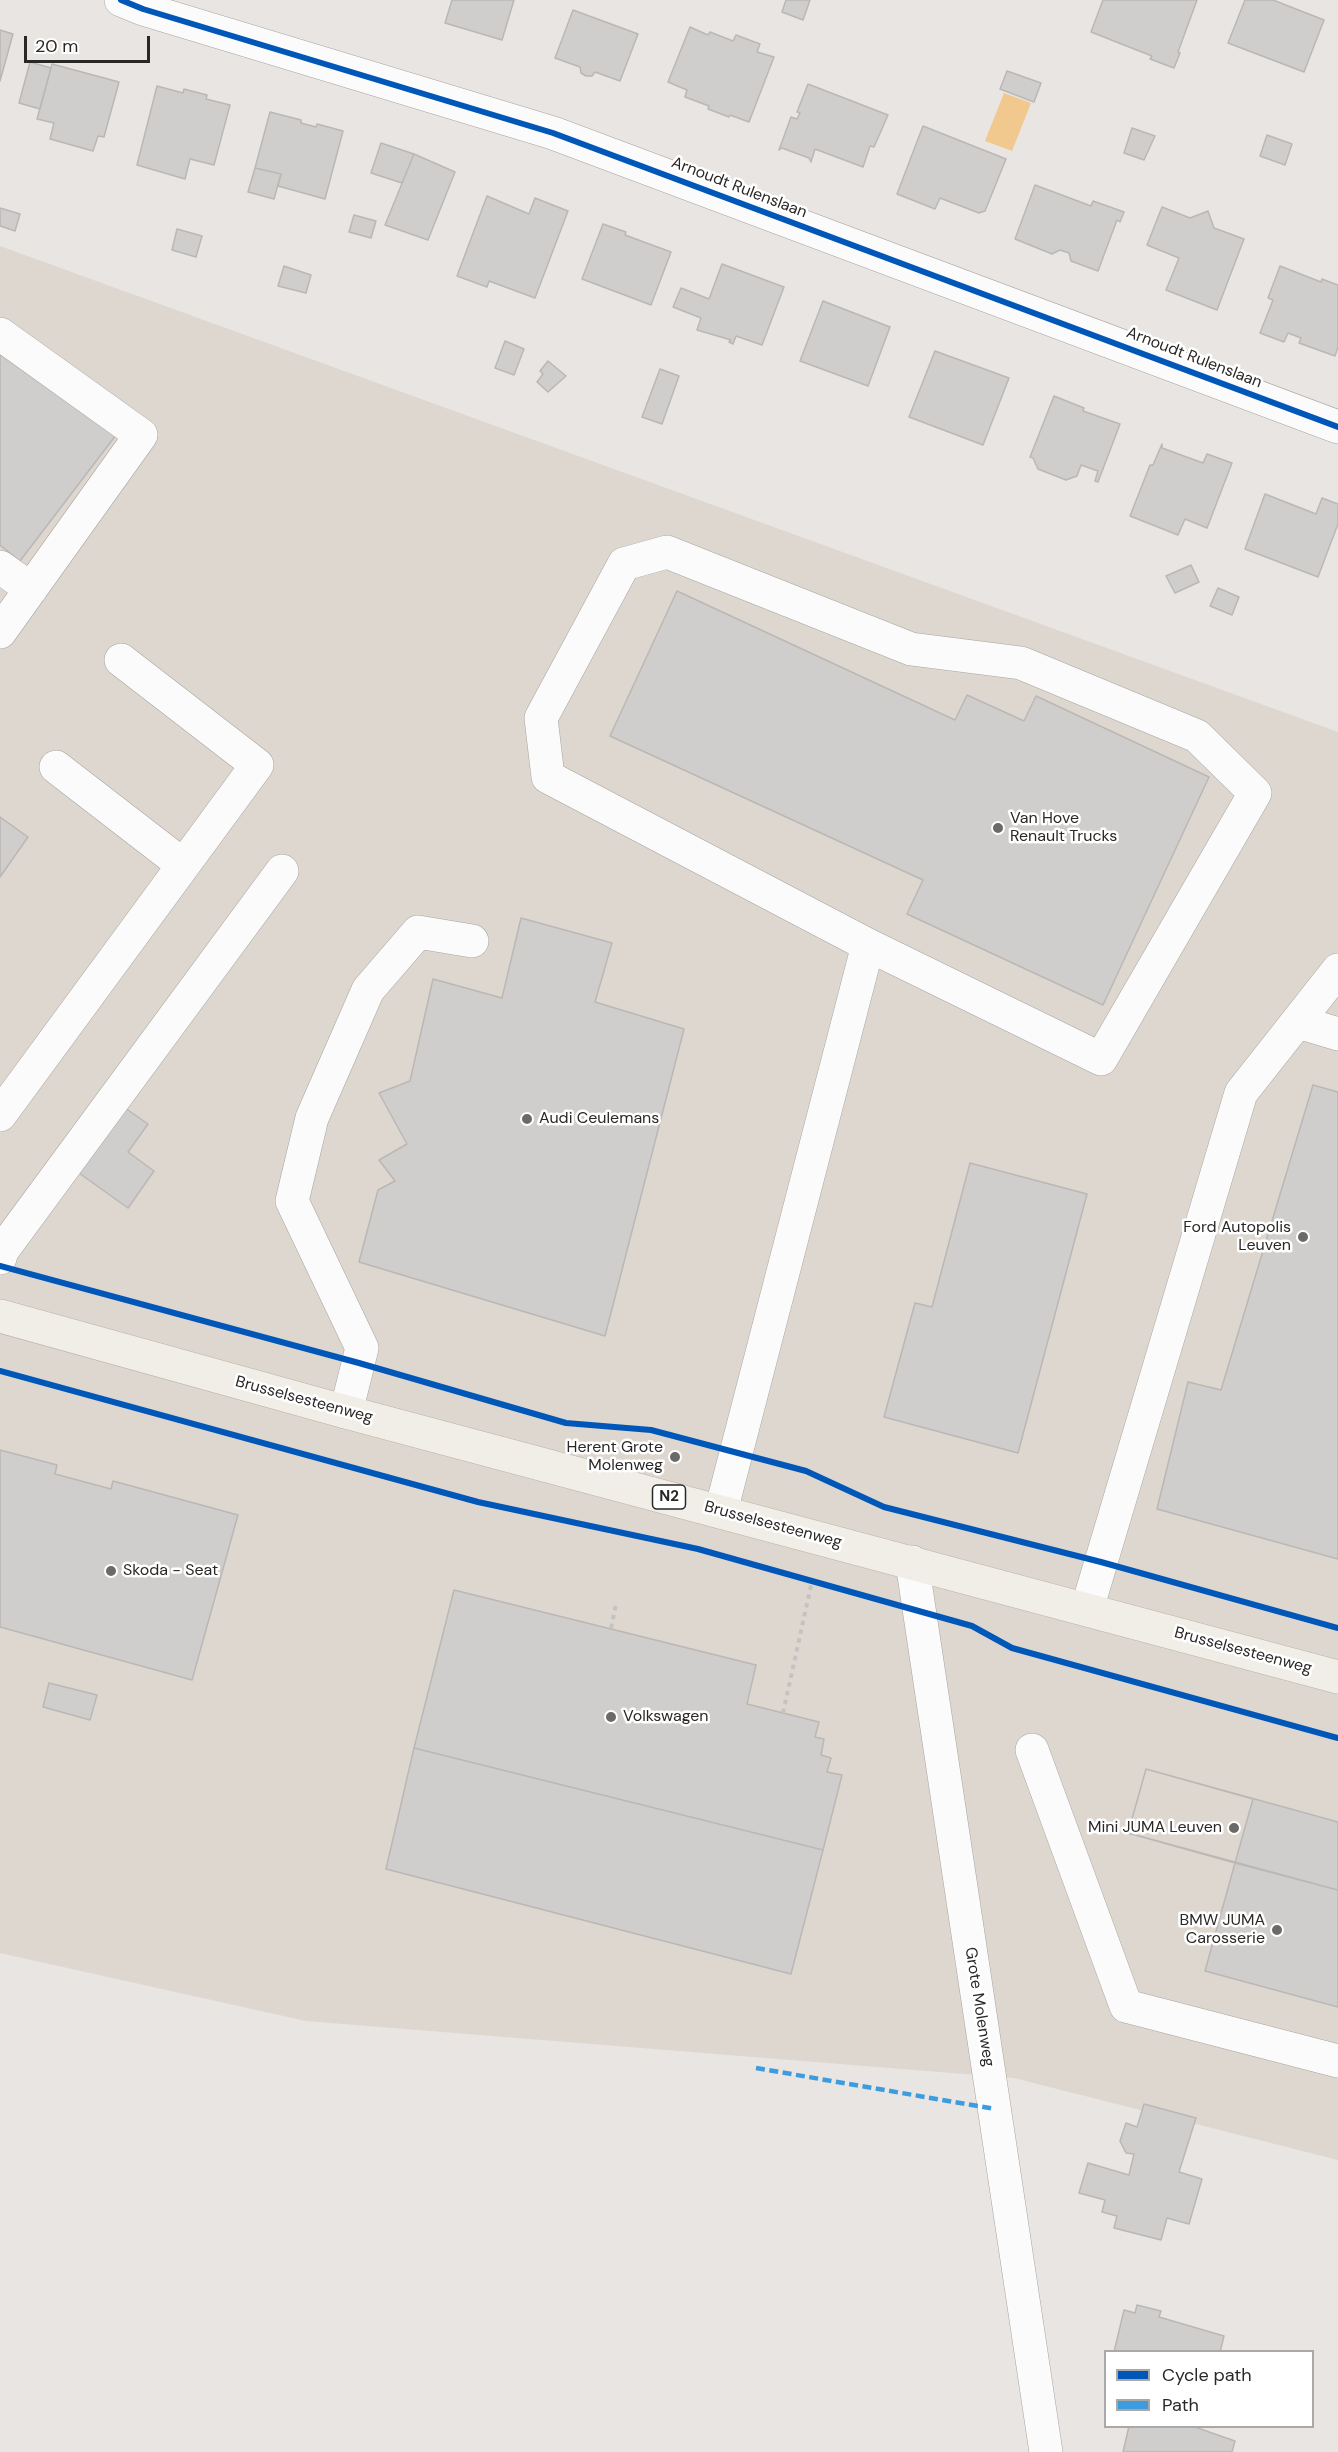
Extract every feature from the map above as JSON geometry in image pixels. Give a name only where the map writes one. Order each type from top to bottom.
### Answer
[{"type":"main road","name":"Brusselsesteenweg","points":[[0,1316],[346,1412],[1338,1677]]},
{"type":"street","name":"Arnoudt Rulenslaan","points":[[122,0],[143,9],[553,133],[1338,426]]},
{"type":"street","points":[[0,334],[141,435],[0,632]]},
{"type":"street","points":[[667,552],[911,649],[1021,663],[1197,736],[1256,793],[1101,1059],[868,945],[548,777],[541,718],[624,564],[667,552]]},
{"type":"street","points":[[0,567],[31,589]]},
{"type":"street","points":[[0,1116],[257,765],[121,660]]},
{"type":"street","points":[[56,767],[183,865]]},
{"type":"street","points":[[0,1258],[2,1251],[282,871]]},
{"type":"street","points":[[346,1412],[362,1348],[292,1201],[312,1118],[368,990],[418,932],[472,941]]},
{"type":"street","points":[[721,1511],[868,945]]},
{"type":"street","points":[[1087,1609],[1241,1093],[1338,970]]},
{"type":"street","points":[[1298,1022],[1338,1034]]},
{"type":"street","name":"Grote Molenweg","points":[[912,1562],[1046,2452]]},
{"type":"street","points":[[1032,1749],[1126,2006],[1338,2061]]},
{"type":"path","points":[[801,1577],[823,1584]]},
{"type":"path","points":[[783,1713],[812,1581]]},
{"type":"path","points":[[611,1628],[616,1604]]},
{"type":"shaded area","points":[[1004,93],[1031,103],[1012,151],[985,141]]},
{"type":"shaded area","points":[[0,246],[1338,732],[1338,2160],[1014,2078],[306,2021],[0,1953]]},
{"type":"building","points":[[452,0],[514,0],[502,40],[445,23]]},
{"type":"building","points":[[786,0],[810,0],[803,20],[782,12]]},
{"type":"building","points":[[1103,0],[1197,0],[1174,68],[1150,59],[1152,56],[1091,32]]},
{"type":"building","points":[[1245,0],[1273,0],[1324,20],[1304,72],[1228,43]]},
{"type":"building","points":[[573,10],[638,34],[620,81],[595,72],[592,76],[586,76],[581,73],[580,67],[555,58]]},
{"type":"building","points":[[690,27],[708,35],[710,32],[733,41],[736,35],[760,44],[757,52],[774,57],[749,122],[708,109],[709,106],[685,97],[687,90],[668,82]]},
{"type":"building","points":[[0,30],[13,34],[0,81]]},
{"type":"building","points":[[30,62],[51,68],[40,109],[19,103]]},
{"type":"building","points":[[52,64],[119,82],[104,137],[98,136],[93,151],[50,139],[54,123],[37,119]]},
{"type":"building","points":[[1007,71],[1041,83],[1034,102],[1000,89]]},
{"type":"building","points":[[808,84],[888,115],[874,147],[870,146],[863,167],[815,149],[811,162],[809,158],[782,148],[779,150],[791,117],[797,119],[800,113],[797,112]]},
{"type":"building","points":[[157,86],[183,93],[184,89],[207,95],[206,99],[230,105],[214,165],[190,159],[185,179],[137,165]]},
{"type":"building","points":[[270,112],[301,120],[301,123],[316,127],[317,124],[343,131],[325,199],[278,186],[281,174],[255,168]]},
{"type":"building","points":[[923,126],[1006,159],[985,211],[979,213],[940,198],[935,209],[897,194]]},
{"type":"building","points":[[1132,128],[1155,136],[1144,160],[1124,153]]},
{"type":"building","points":[[1267,135],[1292,144],[1285,165],[1260,156]]},
{"type":"building","points":[[381,143],[414,154],[402,183],[371,173]]},
{"type":"building","points":[[414,154],[455,172],[428,240],[385,225]]},
{"type":"building","points":[[255,168],[281,174],[274,199],[248,192]]},
{"type":"building","points":[[1035,185],[1091,206],[1093,201],[1124,212],[1120,222],[1117,220],[1098,271],[1071,261],[1069,253],[1060,250],[1052,254],[1015,239]]},
{"type":"building","points":[[487,196],[529,214],[535,198],[568,211],[535,298],[489,281],[487,287],[457,276]]},
{"type":"building","points":[[1162,207],[1190,218],[1208,211],[1214,228],[1244,239],[1217,310],[1166,290],[1179,258],[1147,245]]},
{"type":"building","points":[[0,208],[20,214],[15,231],[0,226]]},
{"type":"building","points":[[354,215],[376,221],[371,238],[349,232]]},
{"type":"building","points":[[603,224],[671,252],[651,305],[582,279]]},
{"type":"building","points":[[177,229],[202,236],[196,257],[172,250]]},
{"type":"building","points":[[722,264],[784,287],[762,345],[736,336],[733,344],[729,342],[731,340],[697,330],[701,318],[673,307],[681,288],[709,299]]},
{"type":"building","points":[[284,266],[311,275],[306,293],[278,286]]},
{"type":"building","points":[[1280,266],[1321,282],[1322,279],[1338,285],[1338,347],[1335,356],[1299,343],[1301,338],[1288,333],[1284,342],[1260,333],[1273,300],[1268,298]]},
{"type":"building","points":[[823,301],[890,327],[868,386],[800,361]]},
{"type":"building","points":[[505,341],[524,349],[514,375],[495,368]]},
{"type":"building","points":[[0,348],[116,435],[20,561],[0,545]]},
{"type":"building","points":[[935,351],[1009,378],[983,445],[909,417]]},
{"type":"building","points":[[548,361],[566,376],[548,392],[537,382],[543,374],[540,371]]},
{"type":"building","points":[[660,369],[679,376],[662,424],[642,417]]},
{"type":"building","points":[[1054,396],[1084,408],[1083,411],[1120,424],[1098,482],[1095,481],[1098,471],[1081,465],[1077,476],[1066,480],[1038,469],[1033,458],[1030,457]]},
{"type":"building","points":[[1162,444],[1162,448],[1203,463],[1207,454],[1232,463],[1207,528],[1185,519],[1178,535],[1130,516],[1150,465],[1153,465]]},
{"type":"building","points":[[1265,494],[1316,514],[1322,498],[1338,504],[1338,524],[1318,577],[1245,549]]},
{"type":"building","points":[[1191,565],[1199,582],[1175,593],[1166,576]]},
{"type":"building","points":[[1218,588],[1239,597],[1232,615],[1210,606]]},
{"type":"building","name":"Van Hove Renault Trucks","points":[[677,591],[955,720],[967,695],[1024,721],[1036,696],[1209,777],[1103,1005],[907,914],[923,880],[610,736]]},
{"type":"building","points":[[0,817],[28,837],[0,877]]},
{"type":"building","name":"Audi Ceulemans","points":[[521,918],[612,943],[595,1002],[684,1029],[605,1336],[359,1262],[378,1190],[395,1181],[379,1160],[407,1144],[379,1093],[410,1081],[433,979],[502,998]]},
{"type":"building","name":"Ford Autopolis Leuven","points":[[1313,1085],[1338,1092],[1338,1559],[1157,1509],[1188,1382],[1221,1390]]},
{"type":"building","points":[[118,1103],[148,1124],[128,1152],[154,1171],[128,1208],[72,1168]]},
{"type":"building","points":[[970,1163],[1087,1194],[1018,1453],[884,1417],[915,1303],[932,1307]]},
{"type":"building","name":"Skoda - Seat","points":[[0,1450],[57,1465],[55,1474],[111,1489],[113,1481],[238,1515],[192,1680],[0,1627]]},
{"type":"building","name":"Volkswagen","points":[[454,1590],[756,1665],[747,1704],[819,1722],[815,1737],[824,1739],[821,1755],[831,1758],[827,1772],[842,1775],[823,1850],[414,1748]]},
{"type":"building","points":[[49,1683],[97,1695],[90,1720],[43,1707]]},
{"type":"building","points":[[414,1748],[823,1850],[791,1974],[386,1869]]},
{"type":"building","name":"Mini JUMA Leuven","points":[[1146,1769],[1338,1822],[1338,1890],[1128,1833]]},
{"type":"building","points":[[1146,1769],[1253,1799],[1235,1863],[1128,1833]]},
{"type":"building","name":"BMW JUMA Carosserie","points":[[1235,1863],[1338,1890],[1338,2007],[1205,1971]]},
{"type":"building","points":[[1144,2104],[1196,2118],[1179,2172],[1202,2179],[1189,2224],[1167,2218],[1161,2240],[1114,2228],[1117,2216],[1102,2212],[1105,2200],[1079,2193],[1088,2163],[1129,2175],[1134,2154],[1126,2153],[1120,2141],[1126,2123],[1137,2127]]},
{"type":"building","points":[[1137,2305],[1161,2311],[1159,2317],[1224,2336],[1220,2350],[1114,2350],[1124,2310],[1135,2313]]},
{"type":"building","points":[[1129,2428],[1198,2428],[1235,2441],[1232,2452],[1123,2452]]},
{"type":"marked path","points":[[756,2068],[995,2109]]},
{"type":"cycle path","points":[[121,0],[143,9],[553,133],[1338,427]]},
{"type":"cycle path","points":[[0,1266],[359,1363],[566,1423],[651,1430],[806,1471],[884,1507],[1101,1562],[1338,1628]]},
{"type":"cycle path","points":[[0,1371],[478,1502],[698,1549],[972,1626],[1012,1648],[1338,1738]]},
{"type":"place","name":"Van Hove Renault Trucks","points":[[998,828]]},
{"type":"place","name":"Audi Ceulemans","points":[[527,1119]]},
{"type":"place","name":"Ford Autopolis Leuven","points":[[1303,1237]]},
{"type":"place","name":"Herent Grote Molenweg","points":[[675,1457]]},
{"type":"place","name":"Skoda - Seat","points":[[111,1571]]},
{"type":"place","name":"Volkswagen","points":[[611,1717]]},
{"type":"place","name":"Mini JUMA Leuven","points":[[1234,1828]]},
{"type":"place","name":"BMW JUMA Carosserie","points":[[1277,1930]]}]
